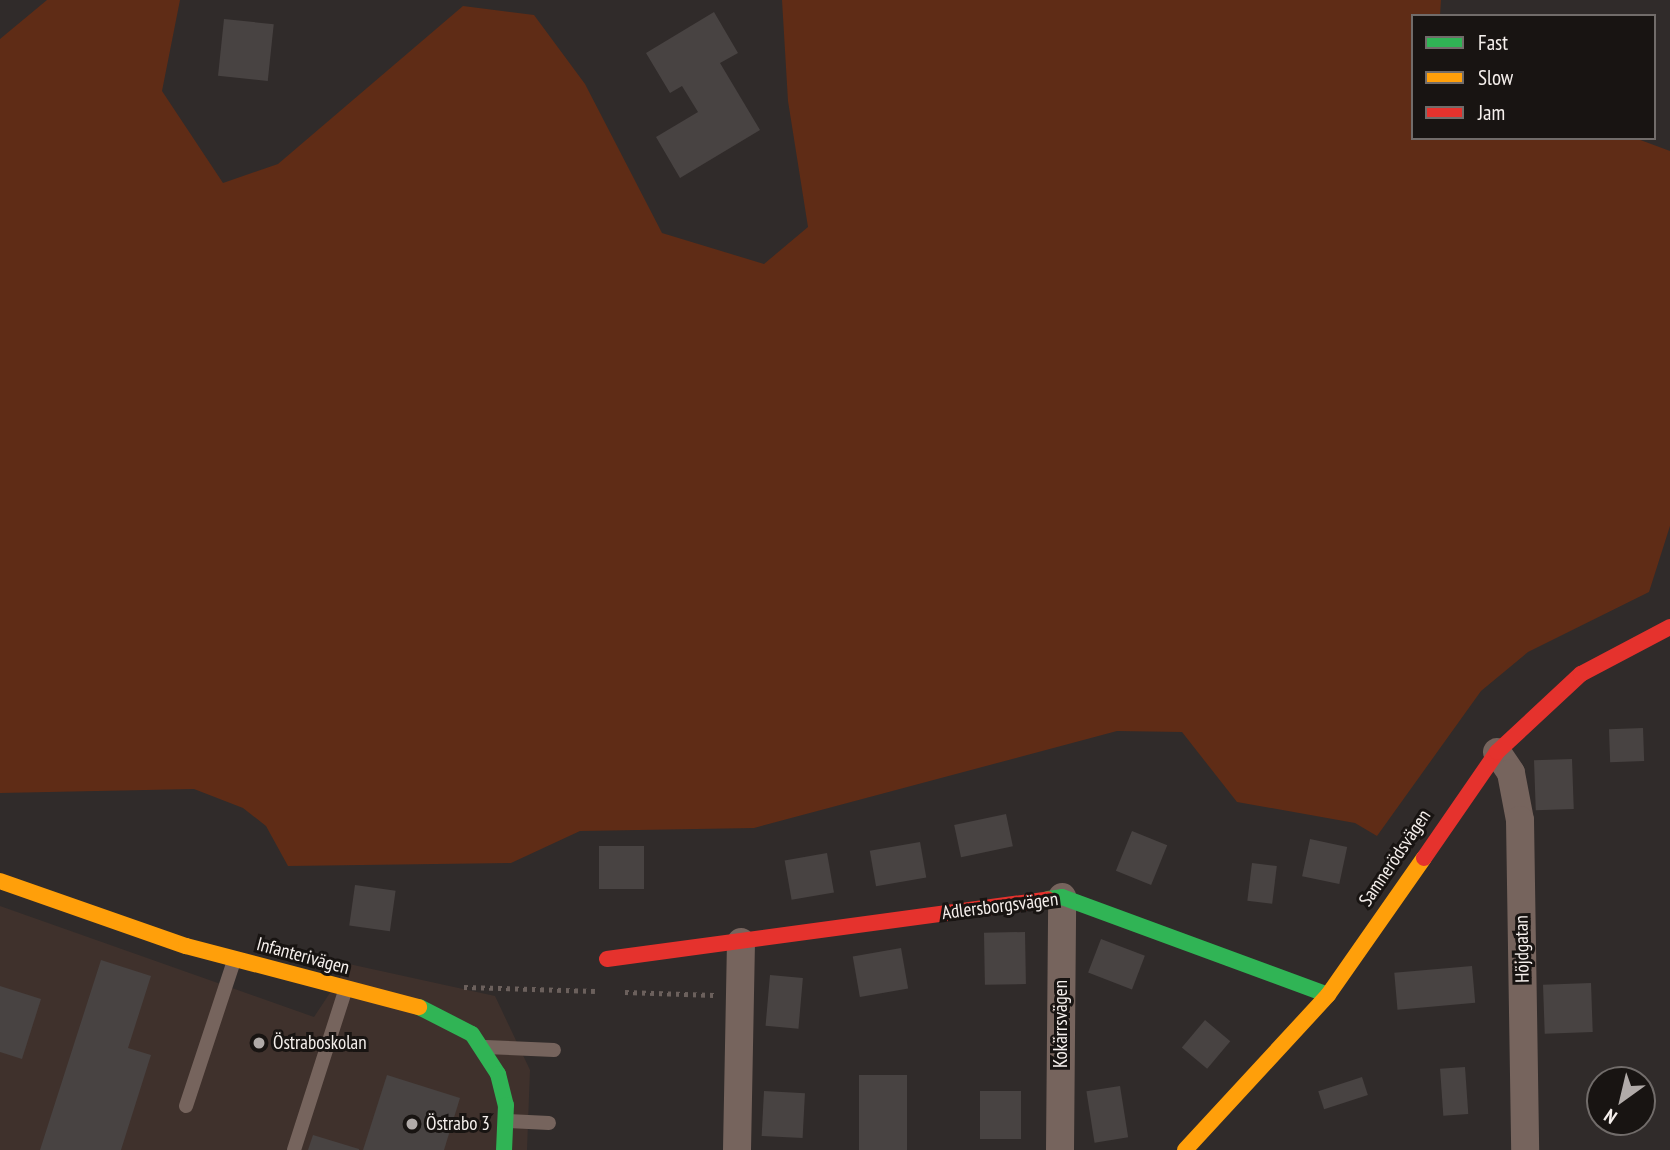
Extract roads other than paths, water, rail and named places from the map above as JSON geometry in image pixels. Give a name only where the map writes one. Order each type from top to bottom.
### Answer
[{"type":"street","name":"Samnerödsvägen","points":[[1185,1150],[1328,995],[1497,752],[1581,674],[1613,652],[1670,627]]},
{"type":"street","name":"Höjdgatan","points":[[1497,752],[1511,773],[1520,820],[1525,1150]]},
{"type":"street","name":"Infanterivägen","points":[[0,881],[235,960],[440,1013],[482,1047],[498,1074],[507,1121],[504,1150]]},
{"type":"street","name":"Adlersborgsvägen","points":[[607,959],[1062,897],[1328,995]]},
{"type":"street","name":"Kokärrsvägen","points":[[1060,1150],[1062,897]]},
{"type":"street","points":[[737,1150],[741,942]]},
{"type":"lane","points":[[186,1106],[235,960]]},
{"type":"lane","points":[[294,1150],[345,990]]},
{"type":"lane","points":[[482,1047],[554,1050]]},
{"type":"lane","points":[[507,1121],[549,1123]]},
{"type":"place","name":"Östraboskolan","points":[[259,1043]]},
{"type":"place","name":"Östrabo 3","points":[[412,1124]]}]
